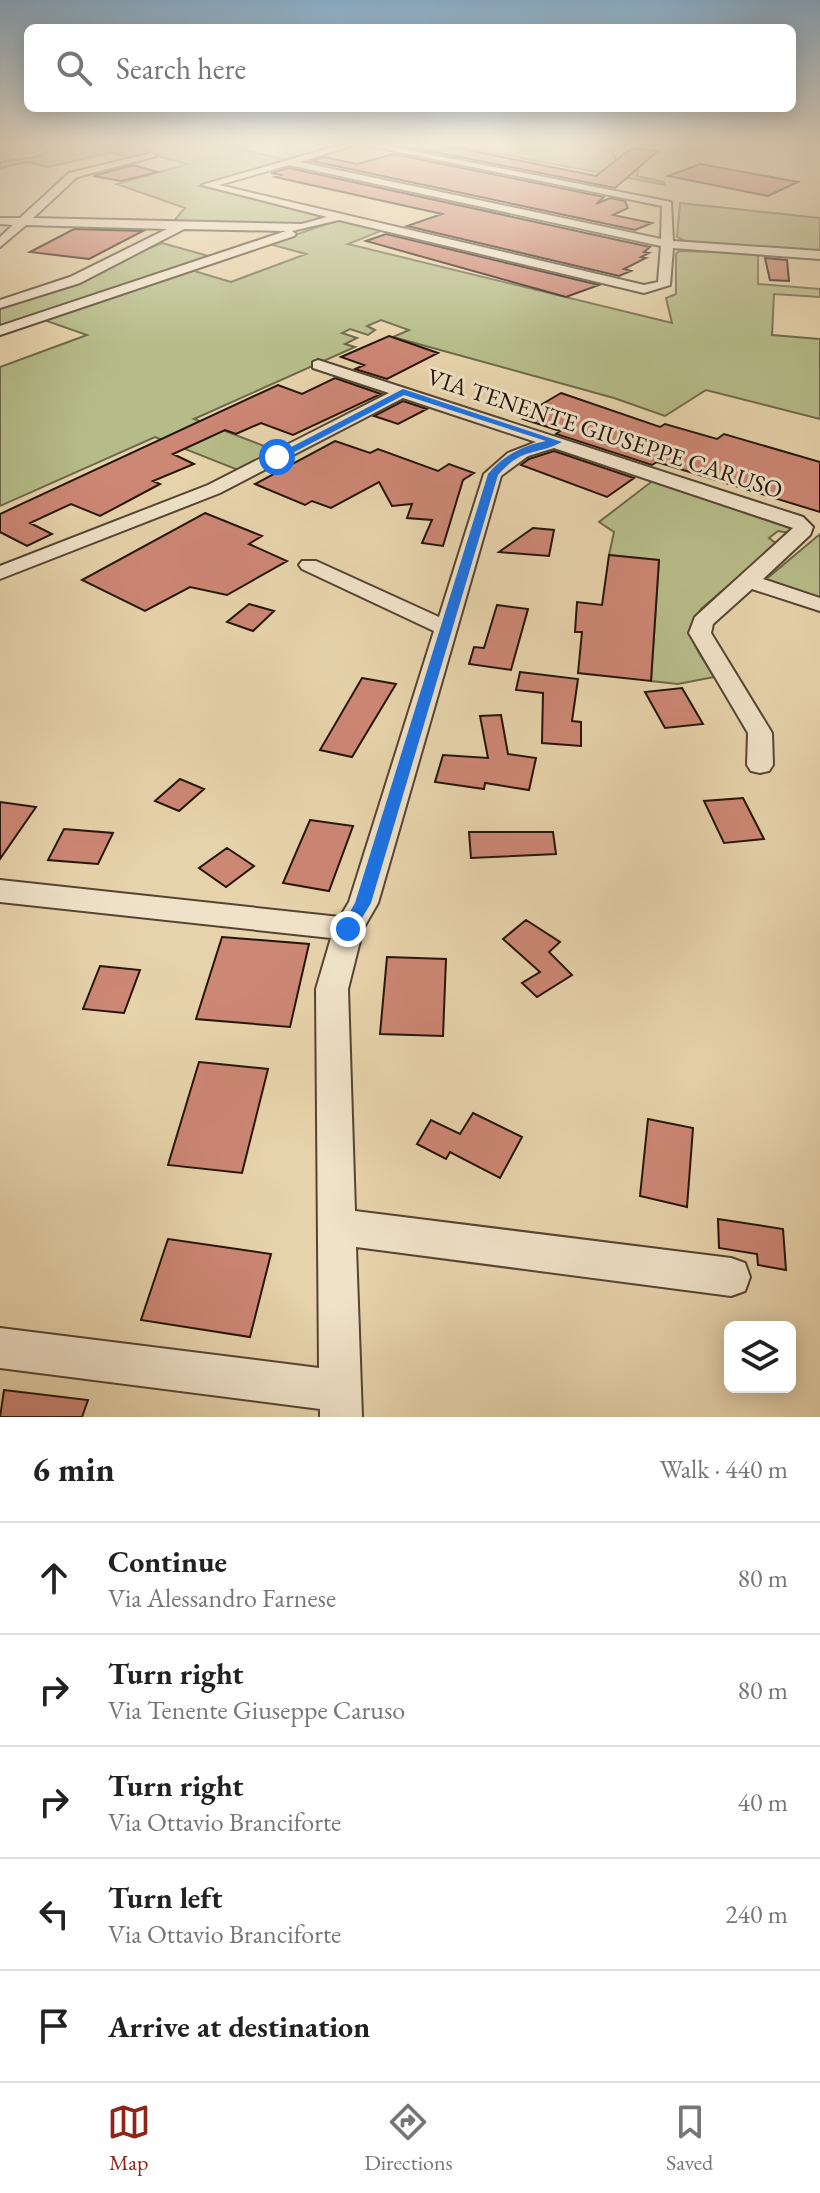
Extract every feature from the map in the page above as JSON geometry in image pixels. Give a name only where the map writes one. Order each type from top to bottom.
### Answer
[{"type":"street","points":[[0,243],[36,211]]},
{"type":"street","points":[[315,211],[644,289],[664,285],[667,211]]},
{"type":"street","points":[[515,211],[667,244],[820,255]]},
{"type":"street","points":[[0,221],[302,227],[339,217]]},
{"type":"street","points":[[0,304],[75,280],[183,225]]},
{"type":"street","points":[[0,331],[298,232],[302,227]]},
{"type":"street","name":"VIA TENENTE GIUSEPPE CARUSO","points":[[318,365],[796,521],[803,527],[800,535],[749,581]]},
{"type":"street","points":[[1,569],[164,511],[214,489],[403,392]]},
{"type":"street","points":[[0,1348],[340,1404],[339,1227],[332,989],[348,929],[363,903],[493,474],[505,461],[529,447],[557,442]]},
{"type":"street","points":[[309,565],[447,629]]},
{"type":"street","points":[[760,765],[760,733],[700,633],[703,622],[749,581],[820,605]]},
{"type":"street","points":[[0,891],[348,929]]},
{"type":"street","points":[[339,1227],[731,1277]]},
{"type":"green space","points":[[182,211],[306,211],[327,216],[307,224],[172,223]]},
{"type":"green space","points":[[679,211],[756,211],[820,218],[820,252],[689,243],[677,237]]},
{"type":"green space","points":[[338,220],[383,230],[348,244],[672,323],[666,298],[676,294],[676,254],[679,251],[758,253],[758,284],[820,289],[820,297],[774,294],[772,335],[820,339],[820,419],[706,390],[665,416],[614,398],[393,337],[409,330],[381,320],[367,326],[375,330],[368,335],[350,329],[342,333],[357,338],[345,344],[355,347],[194,419],[277,451],[238,470],[155,437],[0,506],[0,367],[87,335],[44,320],[191,270],[231,282],[306,254],[269,244]]},
{"type":"green space","points":[[162,243],[212,257],[0,328],[0,306]]},
{"type":"green space","points":[[655,479],[789,525],[790,533],[778,531],[769,538],[777,544],[701,609],[695,619],[692,627],[694,643],[714,677],[678,684],[651,681],[659,561],[609,555],[614,532],[599,522]]},
{"type":"green space","points":[[820,534],[820,600],[764,581]]},
{"type":"building","points":[[429,211],[486,211],[650,247],[644,252],[649,253],[641,257],[646,258],[624,269],[631,271],[619,276],[407,226],[442,214]]},
{"type":"building","points":[[547,211],[621,211],[613,215],[652,223],[635,230]]},
{"type":"building","points":[[74,229],[143,231],[89,259],[30,252]]},
{"type":"building","points":[[386,234],[599,285],[566,297],[366,241]]},
{"type":"building","points":[[765,258],[787,260],[789,281],[770,280]]},
{"type":"building","points":[[389,336],[438,353],[387,379],[355,369],[364,365],[341,357]]},
{"type":"building","points":[[335,378],[381,394],[293,435],[261,423],[236,434],[225,430],[173,454],[194,464],[153,481],[160,484],[100,516],[71,504],[30,523],[52,534],[27,546],[0,532],[0,514],[278,385],[302,394]]},
{"type":"building","points":[[561,393],[660,427],[665,424],[717,439],[724,434],[820,462],[820,512],[657,462],[652,465],[556,434],[560,431],[523,419],[526,417],[522,416]]},
{"type":"building","points":[[403,401],[427,409],[398,424],[374,416]]},
{"type":"building","points":[[335,441],[370,453],[378,449],[438,471],[449,464],[474,473],[463,480],[443,546],[422,543],[432,520],[407,518],[412,504],[392,506],[379,482],[331,508],[312,501],[305,505],[255,484]]},
{"type":"building","points":[[554,451],[634,478],[607,497],[521,465]]},
{"type":"building","points":[[205,513],[262,536],[249,544],[287,561],[227,595],[190,587],[145,611],[82,580]]},
{"type":"building","points":[[533,528],[554,530],[549,556],[499,552]]},
{"type":"building","points":[[609,555],[659,560],[651,681],[578,673],[582,632],[575,632],[577,602],[602,605]]},
{"type":"building","points":[[249,604],[274,611],[253,631],[227,622]]},
{"type":"building","points":[[497,605],[528,609],[511,670],[469,664],[474,647],[484,648]]},
{"type":"building","points":[[520,672],[578,679],[572,721],[581,722],[581,746],[542,743],[543,693],[516,690]]},
{"type":"building","points":[[362,678],[396,684],[352,757],[320,750]]},
{"type":"building","points":[[682,688],[703,724],[665,728],[645,692]]},
{"type":"building","points":[[501,715],[508,754],[536,758],[529,790],[485,783],[484,789],[435,782],[443,755],[488,758],[480,716]]},
{"type":"building","points":[[180,779],[204,789],[179,811],[155,801]]},
{"type":"building","points":[[743,798],[764,839],[724,843],[704,801]]},
{"type":"building","points":[[0,802],[36,807],[0,859]]},
{"type":"building","points":[[310,820],[353,826],[329,891],[283,883]]},
{"type":"building","points":[[64,829],[113,833],[98,864],[48,860]]},
{"type":"building","points":[[469,832],[553,832],[556,854],[471,858]]},
{"type":"building","points":[[227,848],[254,866],[226,887],[199,868]]},
{"type":"building","points":[[526,920],[560,942],[549,952],[572,975],[537,997],[522,983],[540,972],[503,939]]},
{"type":"building","points":[[222,937],[309,944],[290,1027],[196,1019]]},
{"type":"building","points":[[387,957],[446,959],[443,1036],[380,1034]]},
{"type":"building","points":[[100,966],[140,970],[124,1013],[83,1009]]},
{"type":"building","points":[[199,1062],[268,1069],[242,1173],[168,1165]]},
{"type":"building","points":[[473,1113],[522,1137],[500,1178],[450,1152],[446,1159],[417,1144],[431,1120],[460,1134]]},
{"type":"building","points":[[648,1119],[693,1128],[687,1207],[640,1196]]},
{"type":"building","points":[[718,1219],[783,1229],[786,1270],[758,1265],[757,1254],[719,1248]]},
{"type":"building","points":[[168,1239],[271,1254],[250,1337],[141,1320]]},
{"type":"building","points":[[4,1390],[88,1400],[82,1417],[0,1417]]},
{"type":"route","points":[[277,457],[403,392],[557,442],[529,447],[505,461],[493,474],[363,903],[348,929]]}]
